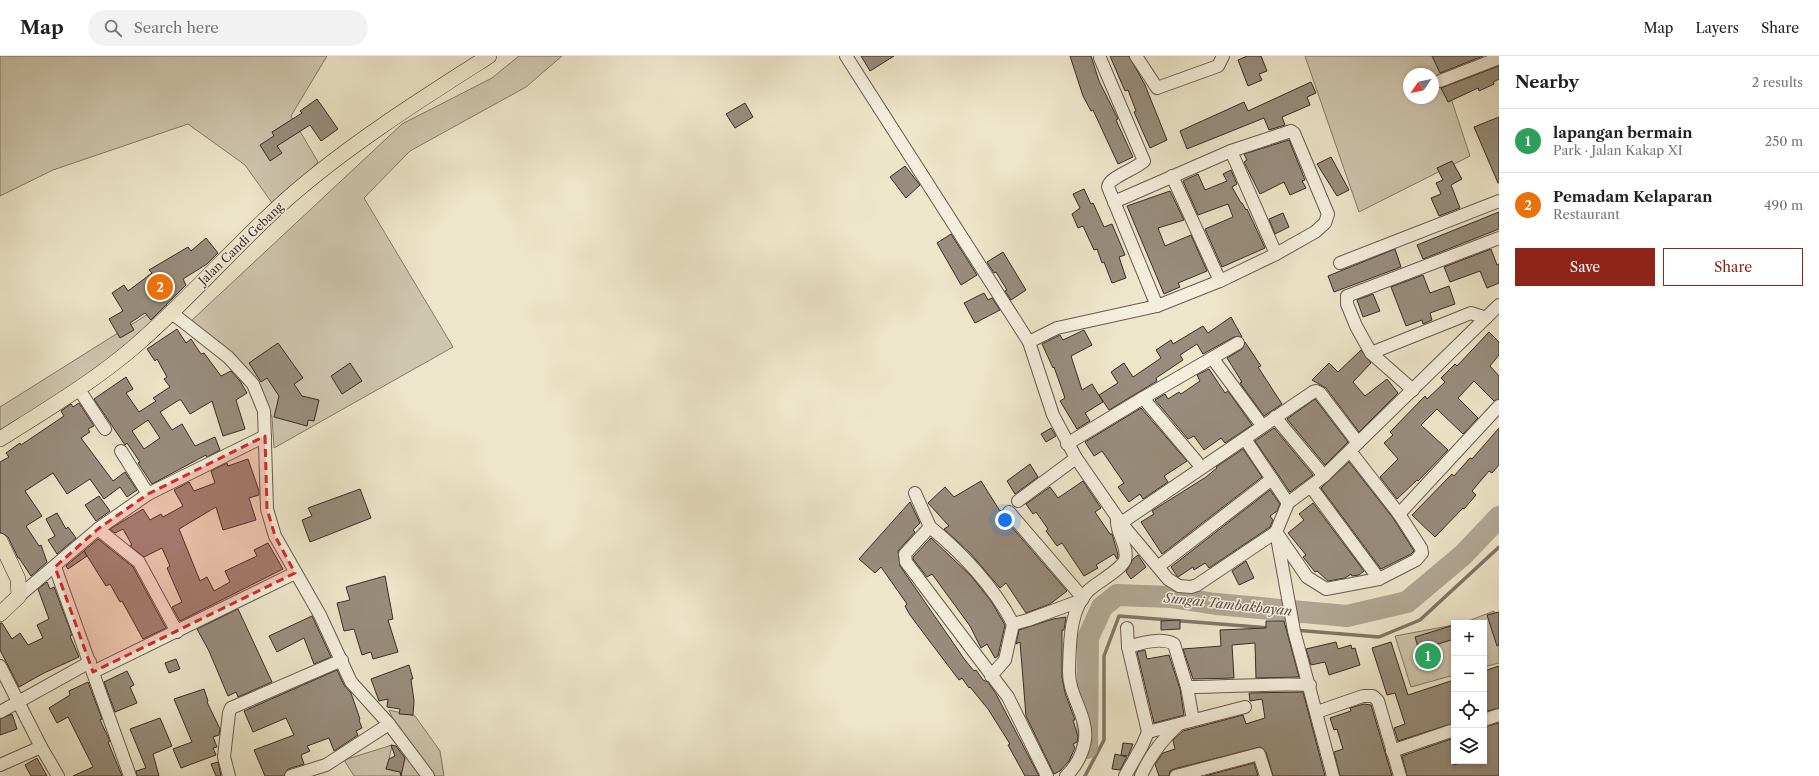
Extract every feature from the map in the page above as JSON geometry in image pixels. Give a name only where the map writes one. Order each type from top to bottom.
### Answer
[{"type":"main road","name":"Jalan Candi Gebang","points":[[0,439],[78,388],[134,347],[172,313],[288,198],[394,117],[489,56]]},
{"type":"main road","points":[[0,541],[18,579],[19,596],[0,614]]},
{"type":"street","points":[[846,56],[1029,342],[1052,415],[1067,444],[1119,521],[1174,584],[1191,588],[1197,585],[1276,532]]},
{"type":"street","points":[[1136,56],[1158,88],[1218,66],[1222,56]]},
{"type":"street","points":[[1100,58],[1144,161],[1138,167],[1112,180],[1108,187],[1157,306]]},
{"type":"street","points":[[1440,81],[1499,58]]},
{"type":"street","points":[[1029,342],[1058,328],[1157,306],[1220,282],[1276,254],[1315,232],[1325,222],[1328,214],[1294,133],[1291,131],[1283,132],[1231,151],[1114,202]]},
{"type":"street","points":[[1231,151],[1276,254]]},
{"type":"street","points":[[1172,176],[1220,282]]},
{"type":"street","points":[[1340,263],[1499,201]]},
{"type":"street","points":[[1413,390],[1371,353],[1356,326],[1347,304],[1347,296],[1499,238]]},
{"type":"street","points":[[1334,776],[1294,630],[1276,532],[1288,503],[1324,476],[1499,305]]},
{"type":"street","points":[[172,313],[228,357],[253,384],[264,411],[267,509],[275,536],[320,615],[351,682],[389,724],[428,776]]},
{"type":"street","points":[[1371,353],[1471,313],[1486,318]]},
{"type":"street","points":[[1067,444],[1238,343]]},
{"type":"street","points":[[1213,359],[1258,420]]},
{"type":"street","points":[[78,388],[105,429]]},
{"type":"street","points":[[1066,776],[1073,770],[1084,748],[1085,725],[1074,699],[1068,672],[1070,632],[1076,614],[1088,591],[1118,568],[1125,560],[1125,549],[1117,528],[1119,521],[1316,391],[1320,394],[1399,514],[1421,548],[1422,553],[1416,560],[1379,579],[1326,589],[1307,577],[1276,532]]},
{"type":"street","points":[[1143,398],[1197,462]]},
{"type":"street","points":[[1399,514],[1499,406]]},
{"type":"street","points":[[1275,417],[1324,476]]},
{"type":"street","points":[[19,596],[98,529],[148,494],[265,436]]},
{"type":"street","points":[[1245,439],[1288,503]]},
{"type":"street","points":[[121,451],[148,494]]},
{"type":"street","points":[[1018,501],[1076,458]]},
{"type":"street","points":[[1159,566],[1272,478]]},
{"type":"street","points":[[1310,487],[1379,579]]},
{"type":"street","points":[[915,492],[930,527],[951,543],[1000,602],[1013,624],[1005,660],[991,676]]},
{"type":"street","points":[[1009,512],[1083,599]]},
{"type":"street","points":[[930,527],[905,554],[906,562],[1015,709],[1030,745],[1047,776]]},
{"type":"street","points":[[98,529],[139,562],[177,632]]},
{"type":"street","points":[[55,567],[130,776]]},
{"type":"street","points":[[0,712],[92,667],[177,632],[295,573]]},
{"type":"street","points":[[1013,624],[1083,599]]},
{"type":"street","points":[[1125,776],[1148,732],[1128,647],[1127,628]]},
{"type":"street","points":[[1128,647],[1143,642],[1167,642],[1174,644],[1187,687],[1193,720]]},
{"type":"street","points":[[229,776],[224,757],[229,713],[231,708],[342,660]]},
{"type":"street","points":[[0,666],[41,747],[58,776]]},
{"type":"street","points":[[1187,687],[1239,687],[1276,684],[1310,685]]},
{"type":"street","points":[[1317,712],[1363,696],[1373,696],[1378,701],[1400,776]]},
{"type":"street","points":[[1148,732],[1245,706]]},
{"type":"street","points":[[1487,719],[1499,715]]},
{"type":"street","points":[[1141,776],[1154,750],[1162,739],[1180,723]]},
{"type":"street","points":[[291,776],[326,765],[389,724]]},
{"type":"street","points":[[1392,751],[1451,731]]},
{"type":"street","points":[[0,765],[41,747]]},
{"type":"street","points":[[1176,776],[1259,754],[1266,776]]},
{"type":"highlighted area","points":[[265,436],[267,509],[275,536],[295,573],[93,672],[55,567],[98,529],[148,494]]},
{"type":"shaded area","points":[[0,56],[327,56],[291,116],[318,162],[275,207],[245,165],[188,124],[53,170],[0,196]]},
{"type":"shaded area","points":[[519,56],[562,56],[526,87],[410,151],[364,198],[453,347],[274,448],[272,417],[257,385],[190,322],[402,124],[492,78]]},
{"type":"shaded area","points":[[1305,56],[1437,56],[1470,156],[1359,212]]},
{"type":"shaded area","points":[[164,301],[175,320],[101,379],[0,445],[0,407],[145,316]]},
{"type":"shaded area","points":[[1494,611],[1499,631],[1499,663],[1487,666],[1487,620],[1471,620]]},
{"type":"shaded area","points":[[1451,626],[1451,676],[1411,687],[1395,636]]},
{"type":"shaded area","points":[[389,710],[415,716],[440,751],[444,776],[434,776],[400,735]]},
{"type":"shaded area","points":[[392,745],[387,769],[401,772],[407,749],[425,776],[354,776],[344,760]]},
{"type":"building","points":[[861,56],[894,56],[870,71]]},
{"type":"building","points":[[1070,56],[1091,56],[1099,81],[1118,119],[1116,120],[1133,157],[1118,164],[1093,110],[1091,111],[1083,96]]},
{"type":"building","points":[[1110,56],[1129,56],[1145,85],[1167,140],[1150,148],[1134,112],[1136,111],[1128,90],[1125,91]]},
{"type":"building","points":[[1247,56],[1261,56],[1267,71],[1259,74],[1262,80],[1248,86],[1238,60]]},
{"type":"building","points":[[1432,56],[1483,56],[1440,73],[1439,68]]},
{"type":"building","points":[[1499,66],[1499,79],[1493,82],[1494,84],[1479,91],[1478,88],[1448,102],[1441,88]]},
{"type":"building","points":[[1311,82],[1316,93],[1307,97],[1310,105],[1282,117],[1285,125],[1269,130],[1264,118],[1187,149],[1180,131],[1244,102],[1248,111]]},
{"type":"building","points":[[317,99],[338,129],[321,141],[310,125],[277,146],[282,153],[270,161],[260,145],[274,136],[272,132],[302,113],[300,111]]},
{"type":"building","points":[[745,103],[753,117],[735,128],[726,114]]},
{"type":"building","points":[[1499,117],[1499,183],[1498,183],[1474,127]]},
{"type":"building","points":[[1289,140],[1305,180],[1302,181],[1306,188],[1290,195],[1284,182],[1260,194],[1244,162],[1247,160],[1244,154]]},
{"type":"building","points":[[1331,157],[1349,190],[1337,196],[1317,164]]},
{"type":"building","points":[[1452,161],[1462,179],[1451,185],[1460,208],[1439,216],[1431,198],[1441,194],[1436,183],[1443,180],[1437,168]]},
{"type":"building","points":[[905,166],[920,185],[906,198],[890,177]]},
{"type":"building","points":[[1231,170],[1237,184],[1232,187],[1241,203],[1246,210],[1247,209],[1265,248],[1222,267],[1205,229],[1233,217],[1228,204],[1198,215],[1183,181],[1198,174],[1205,190],[1227,181],[1223,174]]},
{"type":"building","points":[[1084,189],[1091,204],[1093,203],[1104,227],[1112,224],[1125,255],[1119,257],[1126,278],[1112,283],[1104,262],[1102,263],[1097,249],[1094,250],[1083,226],[1078,228],[1072,214],[1080,208],[1073,194]]},
{"type":"building","points":[[1170,191],[1184,220],[1158,228],[1165,246],[1191,235],[1207,271],[1178,283],[1180,287],[1164,294],[1127,206]]},
{"type":"building","points":[[1499,212],[1499,229],[1423,259],[1417,245]]},
{"type":"building","points":[[1283,213],[1289,227],[1275,234],[1269,219]]},
{"type":"building","points":[[951,234],[977,275],[961,285],[937,243]]},
{"type":"building","points":[[206,238],[218,253],[207,264],[183,279],[186,285],[151,320],[145,313],[130,323],[134,330],[120,338],[109,319],[123,311],[112,293],[124,285],[128,291],[152,273],[149,270],[188,247],[191,251]]},
{"type":"building","points":[[1395,249],[1401,267],[1334,292],[1328,276]]},
{"type":"building","points":[[1491,249],[1497,265],[1499,264],[1499,283],[1487,288],[1480,271],[1450,282],[1444,267]]},
{"type":"building","points":[[1003,252],[1026,290],[1011,300],[996,272],[994,273],[987,262]]},
{"type":"building","points":[[1423,275],[1430,293],[1449,286],[1455,304],[1430,313],[1432,320],[1423,324],[1422,320],[1406,326],[1391,287]]},
{"type":"building","points":[[984,293],[988,300],[992,298],[1000,310],[975,323],[964,303]]},
{"type":"building","points":[[1373,294],[1380,311],[1363,317],[1357,300]]},
{"type":"building","points":[[1231,317],[1242,337],[1234,337],[1203,354],[1197,344],[1180,355],[1183,360],[1156,378],[1157,381],[1109,410],[1099,395],[1118,383],[1111,372],[1124,363],[1133,377],[1161,358],[1156,350],[1171,340],[1173,344],[1203,326],[1208,333]]},
{"type":"building","points":[[177,329],[186,343],[191,339],[201,354],[204,353],[221,376],[231,371],[240,381],[247,393],[236,400],[245,429],[223,436],[212,401],[190,414],[181,400],[160,412],[172,430],[182,424],[195,446],[215,437],[220,450],[207,457],[206,455],[152,484],[138,463],[140,462],[127,443],[125,445],[94,399],[126,377],[133,389],[126,393],[139,412],[156,401],[153,398],[170,387],[164,379],[167,377],[157,359],[155,361],[147,349]],"holes":[[[148,420],[160,438],[144,449],[132,431]]]},
{"type":"building","points":[[1084,330],[1092,345],[1071,356],[1082,390],[1092,384],[1103,402],[1085,413],[1090,421],[1077,429],[1060,401],[1065,398],[1054,367],[1053,368],[1042,344],[1060,335],[1063,340]]},
{"type":"building","points":[[1489,332],[1499,342],[1499,355],[1490,366],[1499,376],[1499,399],[1494,401],[1474,381],[1458,398],[1478,418],[1463,434],[1437,409],[1421,425],[1448,450],[1418,481],[1417,480],[1397,499],[1380,477],[1398,459],[1384,443],[1393,435],[1390,432],[1425,396],[1427,399],[1445,382],[1441,378],[1455,364],[1457,366]]},
{"type":"building","points":[[1245,342],[1261,366],[1258,367],[1282,404],[1264,416],[1240,383],[1242,382],[1227,358],[1242,349]]},
{"type":"building","points":[[278,343],[303,378],[294,384],[302,396],[319,400],[314,421],[308,420],[307,426],[274,417],[279,396],[267,378],[261,382],[249,363]]},
{"type":"building","points":[[1361,350],[1371,363],[1353,382],[1365,396],[1387,379],[1398,393],[1359,432],[1326,388],[1312,380],[1329,363],[1338,372]]},
{"type":"building","points":[[350,363],[362,381],[342,394],[331,376]]},
{"type":"building","points":[[1209,369],[1225,393],[1228,391],[1252,425],[1225,443],[1221,438],[1204,450],[1194,436],[1188,439],[1155,400],[1165,394],[1168,399],[1179,392],[1181,394],[1200,381],[1197,375]]},
{"type":"building","points":[[1315,399],[1348,442],[1325,465],[1287,419]]},
{"type":"building","points":[[79,403],[94,426],[88,429],[90,432],[81,438],[113,481],[125,472],[137,490],[127,497],[120,487],[104,499],[90,479],[67,494],[53,473],[25,491],[42,516],[26,526],[39,546],[41,545],[47,562],[31,576],[18,558],[8,537],[0,532],[0,462],[9,457],[6,453],[20,443],[21,445],[64,416],[61,411],[71,404],[73,407]]},
{"type":"building","points":[[1141,408],[1187,461],[1164,476],[1168,482],[1143,499],[1140,494],[1129,502],[1118,487],[1124,483],[1102,451],[1094,456],[1085,442]]},
{"type":"building","points":[[1051,428],[1056,436],[1046,442],[1041,434]]},
{"type":"building","points":[[1274,428],[1313,475],[1290,492],[1255,441]]},
{"type":"building","points":[[1499,428],[1499,465],[1492,473],[1489,471],[1472,491],[1476,495],[1435,537],[1412,515],[1452,474],[1454,476],[1470,458],[1472,459]]},
{"type":"building","points":[[1243,449],[1262,477],[1162,554],[1141,522],[1154,514],[1152,511],[1206,477],[1217,468],[1216,467]]},
{"type":"building","points":[[248,459],[259,491],[259,495],[249,498],[256,520],[223,530],[216,507],[179,529],[200,581],[207,577],[214,591],[230,582],[225,571],[257,556],[254,550],[268,543],[283,569],[180,621],[172,607],[182,602],[167,568],[170,566],[162,548],[144,557],[130,546],[132,545],[123,529],[115,533],[110,529],[143,509],[150,520],[161,514],[163,517],[183,506],[174,490],[189,482],[194,491],[215,483],[211,471],[227,463],[228,466]]},
{"type":"building","points":[[1349,462],[1393,518],[1414,551],[1381,569],[1321,488]]},
{"type":"building","points":[[1030,464],[1038,477],[1015,494],[1007,481]]},
{"type":"building","points":[[981,481],[1000,511],[1001,510],[1003,517],[1067,591],[1050,604],[1026,613],[1006,583],[1000,588],[971,554],[944,529],[949,526],[928,503],[945,487],[954,497]]},
{"type":"building","points":[[1083,481],[1101,508],[1095,512],[1110,534],[1112,534],[1118,555],[1117,559],[1114,554],[1096,565],[1098,568],[1084,576],[1062,543],[1057,546],[1046,531],[1048,529],[1036,512],[1033,514],[1026,504],[1050,487],[1058,498]]},
{"type":"building","points":[[360,489],[371,518],[310,542],[302,520],[312,516],[308,508]]},
{"type":"building","points":[[1270,490],[1280,504],[1277,511],[1270,516],[1273,520],[1270,527],[1209,568],[1205,563],[1194,570],[1193,567],[1178,577],[1177,576],[1171,567]]},
{"type":"building","points":[[99,496],[110,511],[96,521],[85,505]]},
{"type":"building","points":[[910,502],[920,523],[913,530],[915,532],[898,551],[900,566],[965,660],[974,671],[976,670],[983,680],[988,682],[996,694],[1039,776],[1025,776],[1008,745],[1010,744],[988,709],[962,678],[959,680],[934,647],[910,615],[905,606],[907,604],[881,567],[875,573],[859,559]]},
{"type":"building","points":[[1313,503],[1364,571],[1359,575],[1352,576],[1351,574],[1345,578],[1328,581],[1317,571],[1315,572],[1303,557],[1306,555],[1288,533],[1304,520],[1299,514]]},
{"type":"building","points":[[57,513],[66,529],[68,527],[76,538],[57,554],[48,540],[55,536],[46,519]]},
{"type":"building","points":[[931,538],[971,576],[991,601],[1005,625],[998,656],[995,658],[987,644],[981,648],[970,626],[932,574],[927,577],[913,559],[913,557]]},
{"type":"building","points":[[98,539],[133,567],[166,628],[143,639],[122,601],[120,602],[110,584],[106,586],[84,551]]},
{"type":"building","points":[[84,551],[87,556],[68,569],[66,566]]},
{"type":"building","points":[[1138,555],[1146,567],[1131,579],[1126,572],[1133,559]]},
{"type":"building","points":[[1246,561],[1254,578],[1239,585],[1232,571]]},
{"type":"building","points":[[385,576],[393,619],[388,620],[398,652],[373,659],[371,652],[362,655],[354,629],[344,631],[337,603],[350,600],[346,587]]},
{"type":"building","points":[[47,582],[50,589],[54,587],[72,635],[70,636],[79,657],[44,673],[19,687],[0,650],[0,623],[2,623],[12,639],[20,633],[28,645],[43,638],[37,625],[49,619],[38,589]]},
{"type":"building","points":[[238,609],[272,682],[238,697],[236,692],[228,696],[209,651],[197,629]]},
{"type":"building","points":[[1499,612],[1499,645],[1497,646],[1487,615]]},
{"type":"building","points":[[312,616],[331,657],[314,664],[304,638],[277,652],[269,636]]},
{"type":"building","points":[[1066,617],[1064,630],[1062,630],[1062,677],[1065,693],[1075,720],[1073,720],[1078,737],[1077,742],[1073,744],[1075,748],[1069,761],[1060,771],[1054,774],[1026,716],[1020,642],[1016,644],[1019,630],[1053,619]]},
{"type":"building","points":[[1180,620],[1180,629],[1161,630],[1161,621]]},
{"type":"building","points":[[1266,621],[1284,621],[1299,677],[1256,678],[1255,643],[1232,645],[1234,678],[1193,679],[1183,649],[1221,646],[1220,630],[1266,628]]},
{"type":"building","points":[[1451,626],[1451,640],[1419,650],[1415,637]]},
{"type":"building","points":[[1336,642],[1338,649],[1351,645],[1352,649],[1355,648],[1360,665],[1329,675],[1325,662],[1311,665],[1306,649]]},
{"type":"building","points":[[1391,642],[1408,695],[1451,681],[1451,724],[1398,741],[1394,728],[1405,724],[1395,693],[1387,695],[1372,648]]},
{"type":"building","points":[[1145,650],[1147,659],[1169,655],[1180,689],[1184,715],[1154,723],[1137,652]]},
{"type":"building","points":[[176,659],[180,669],[169,673],[165,663]]},
{"type":"building","points":[[409,665],[413,679],[411,679],[414,701],[413,715],[399,714],[400,709],[387,707],[388,699],[379,701],[371,679]]},
{"type":"building","points":[[1499,666],[1499,708],[1487,711],[1487,692],[1487,670]]},
{"type":"building","points":[[337,670],[344,685],[351,693],[360,719],[362,728],[356,731],[358,735],[334,751],[329,738],[307,746],[310,751],[301,755],[304,764],[288,769],[284,776],[265,776],[254,750],[294,735],[286,718],[253,732],[244,711]]},
{"type":"building","points":[[127,671],[134,685],[130,687],[137,703],[115,712],[104,682]]},
{"type":"building","points":[[88,682],[102,719],[100,720],[110,741],[108,742],[122,776],[73,776],[93,767],[68,717],[57,723],[49,708],[70,695],[69,691]]},
{"type":"building","points":[[204,689],[207,702],[220,729],[219,735],[213,737],[217,747],[213,748],[216,755],[181,768],[173,749],[192,742],[174,699]]},
{"type":"building","points":[[1303,692],[1325,776],[1273,776],[1266,752],[1260,747],[1174,769],[1170,771],[1169,776],[1159,776],[1155,764],[1163,753],[1175,749],[1173,740],[1183,731],[1243,715],[1246,724],[1265,718],[1262,699],[1250,701],[1249,693]]},
{"type":"building","points":[[1364,704],[1371,705],[1392,776],[1340,776],[1334,752],[1343,749],[1337,729],[1334,730],[1330,718],[1351,711],[1350,708]]},
{"type":"building","points":[[12,714],[17,729],[0,735],[0,719]]},
{"type":"building","points":[[160,718],[172,746],[153,754],[159,776],[137,776],[136,771],[146,768],[130,729]]},
{"type":"building","points":[[1499,723],[1499,776],[1407,776],[1402,756],[1451,739],[1451,764],[1487,764],[1487,726]]},
{"type":"building","points":[[1123,743],[1133,744],[1128,756],[1121,755]]},
{"type":"building","points":[[391,745],[396,746],[405,758],[401,776],[400,772],[386,769],[389,759],[395,756]]},
{"type":"building","points":[[1115,754],[1127,757],[1120,770],[1112,769]]},
{"type":"building","points":[[37,758],[47,776],[31,776],[25,765]]},
{"type":"building","points":[[218,762],[221,776],[216,776],[211,764]]},
{"type":"building","points":[[1254,763],[1258,776],[1205,776]]},
{"type":"waterway","name":"Sungai Tambakbayan","points":[[1087,748],[1088,638],[1102,607],[1117,595],[1170,597],[1216,604],[1347,616],[1407,602],[1463,555],[1499,517]]},
{"type":"waterway","points":[[1282,629],[1379,637],[1420,620],[1499,547]]},
{"type":"waterway","points":[[1085,776],[1104,740],[1104,656],[1119,616],[1270,628]]},
{"type":"place","name":"Pemadam Kelaparan","points":[[160,287]]},
{"type":"place","name":"lapangan bermain","points":[[1428,656]]}]
